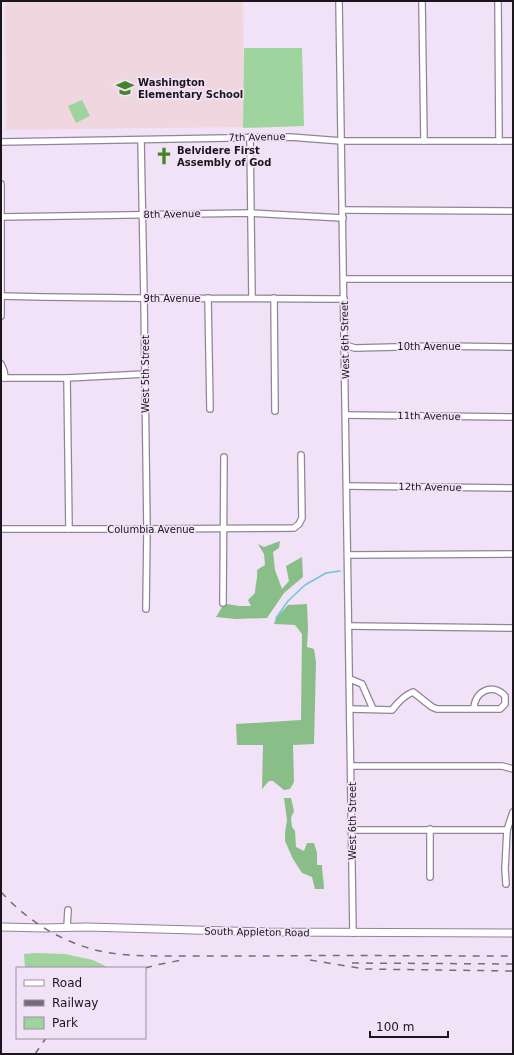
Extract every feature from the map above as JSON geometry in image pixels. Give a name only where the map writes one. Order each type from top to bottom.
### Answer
[{"type":"main road","name":"South Appleton Road","points":[[1,928],[67,927],[268,932],[513,933]]},
{"type":"street","name":"West 6th Street","points":[[339,1],[353,933]]},
{"type":"street","points":[[422,1],[424,141]]},
{"type":"street","points":[[498,1],[499,141]]},
{"type":"street","name":"7th Avenue","points":[[1,142],[250,137],[290,137],[342,141],[513,141]]},
{"type":"street","points":[[250,137],[252,298]]},
{"type":"street","name":"West 5th Street","points":[[141,140],[145,374],[146,609]]},
{"type":"street","points":[[1,184],[1,316]]},
{"type":"street","points":[[343,210],[513,211]]},
{"type":"street","name":"8th Avenue","points":[[1,217],[250,213],[343,218]]},
{"type":"street","points":[[344,279],[513,279]]},
{"type":"street","name":"9th Avenue","points":[[1,296],[344,299]]},
{"type":"street","points":[[208,298],[210,409]]},
{"type":"street","points":[[274,298],[275,412]]},
{"type":"street","name":"10th Avenue","points":[[345,345],[355,348],[513,346]]},
{"type":"street","points":[[1,364],[4,371],[3,378],[67,378],[145,374]]},
{"type":"street","points":[[67,378],[69,529]]},
{"type":"street","name":"11th Avenue","points":[[346,415],[513,417]]},
{"type":"street","name":"Columbia Avenue","points":[[1,529],[294,528],[299,524],[302,518],[301,455]]},
{"type":"street","points":[[223,603],[224,456]]},
{"type":"street","name":"12th Avenue","points":[[347,486],[513,488]]},
{"type":"street","points":[[348,555],[513,554]]},
{"type":"street","points":[[349,626],[513,628]]},
{"type":"street","points":[[350,679],[362,684],[373,709]]},
{"type":"street","points":[[350,709],[392,710],[408,694],[413,692],[432,707],[437,709],[474,709],[500,709],[505,704],[505,696],[500,691],[484,691],[474,703],[474,709]]},
{"type":"street","points":[[351,766],[502,766],[513,769]]},
{"type":"street","points":[[506,884],[505,869],[507,830],[513,812]]},
{"type":"street","points":[[352,830],[507,830]]},
{"type":"street","points":[[430,830],[430,877]]},
{"type":"street","points":[[67,927],[68,910]]},
{"type":"shaded area","name":"Washington Elementary School","points":[[5,1],[243,1],[244,127],[6,130]]},
{"type":"green space","points":[[244,48],[302,48],[304,126],[243,128]]},
{"type":"green space","points":[[82,100],[90,116],[76,123],[68,106]]},
{"type":"green space","points":[[280,541],[279,548],[273,552],[275,570],[282,589],[289,581],[286,566],[302,557],[303,577],[284,593],[267,618],[236,619],[216,617],[222,607],[227,604],[251,606],[248,600],[255,593],[257,570],[265,565],[264,554],[258,544],[264,547]]},
{"type":"green space","points":[[307,604],[307,647],[314,649],[316,662],[314,744],[293,745],[294,782],[290,789],[284,790],[273,781],[269,781],[262,789],[263,745],[237,745],[236,724],[301,720],[302,634],[295,625],[274,624],[276,618],[288,605]]},
{"type":"green space","points":[[284,798],[291,798],[294,811],[291,818],[292,827],[295,831],[296,847],[304,851],[307,843],[314,843],[317,853],[317,865],[322,865],[324,889],[315,889],[312,877],[302,873],[293,859],[285,841],[287,820]]},
{"type":"green space","points":[[24,954],[65,954],[93,960],[107,967],[25,967]]},
{"type":"waterway","points":[[276,618],[288,601],[305,585],[326,573],[340,571]]},
{"type":"railway","points":[[1,892],[32,920],[56,935],[81,946],[115,953],[164,956],[513,956]]},
{"type":"railway","points":[[146,968],[182,960]]},
{"type":"railway","points":[[310,960],[365,969],[513,971]]},
{"type":"railway","points":[[352,963],[513,964]]},
{"type":"railway","points":[[35,1054],[45,1039]]},
{"type":"place","name":"Washington Elementary School","points":[[125,88]]},
{"type":"place","name":"Belvidere First Assembly of God","points":[[164,156]]}]
